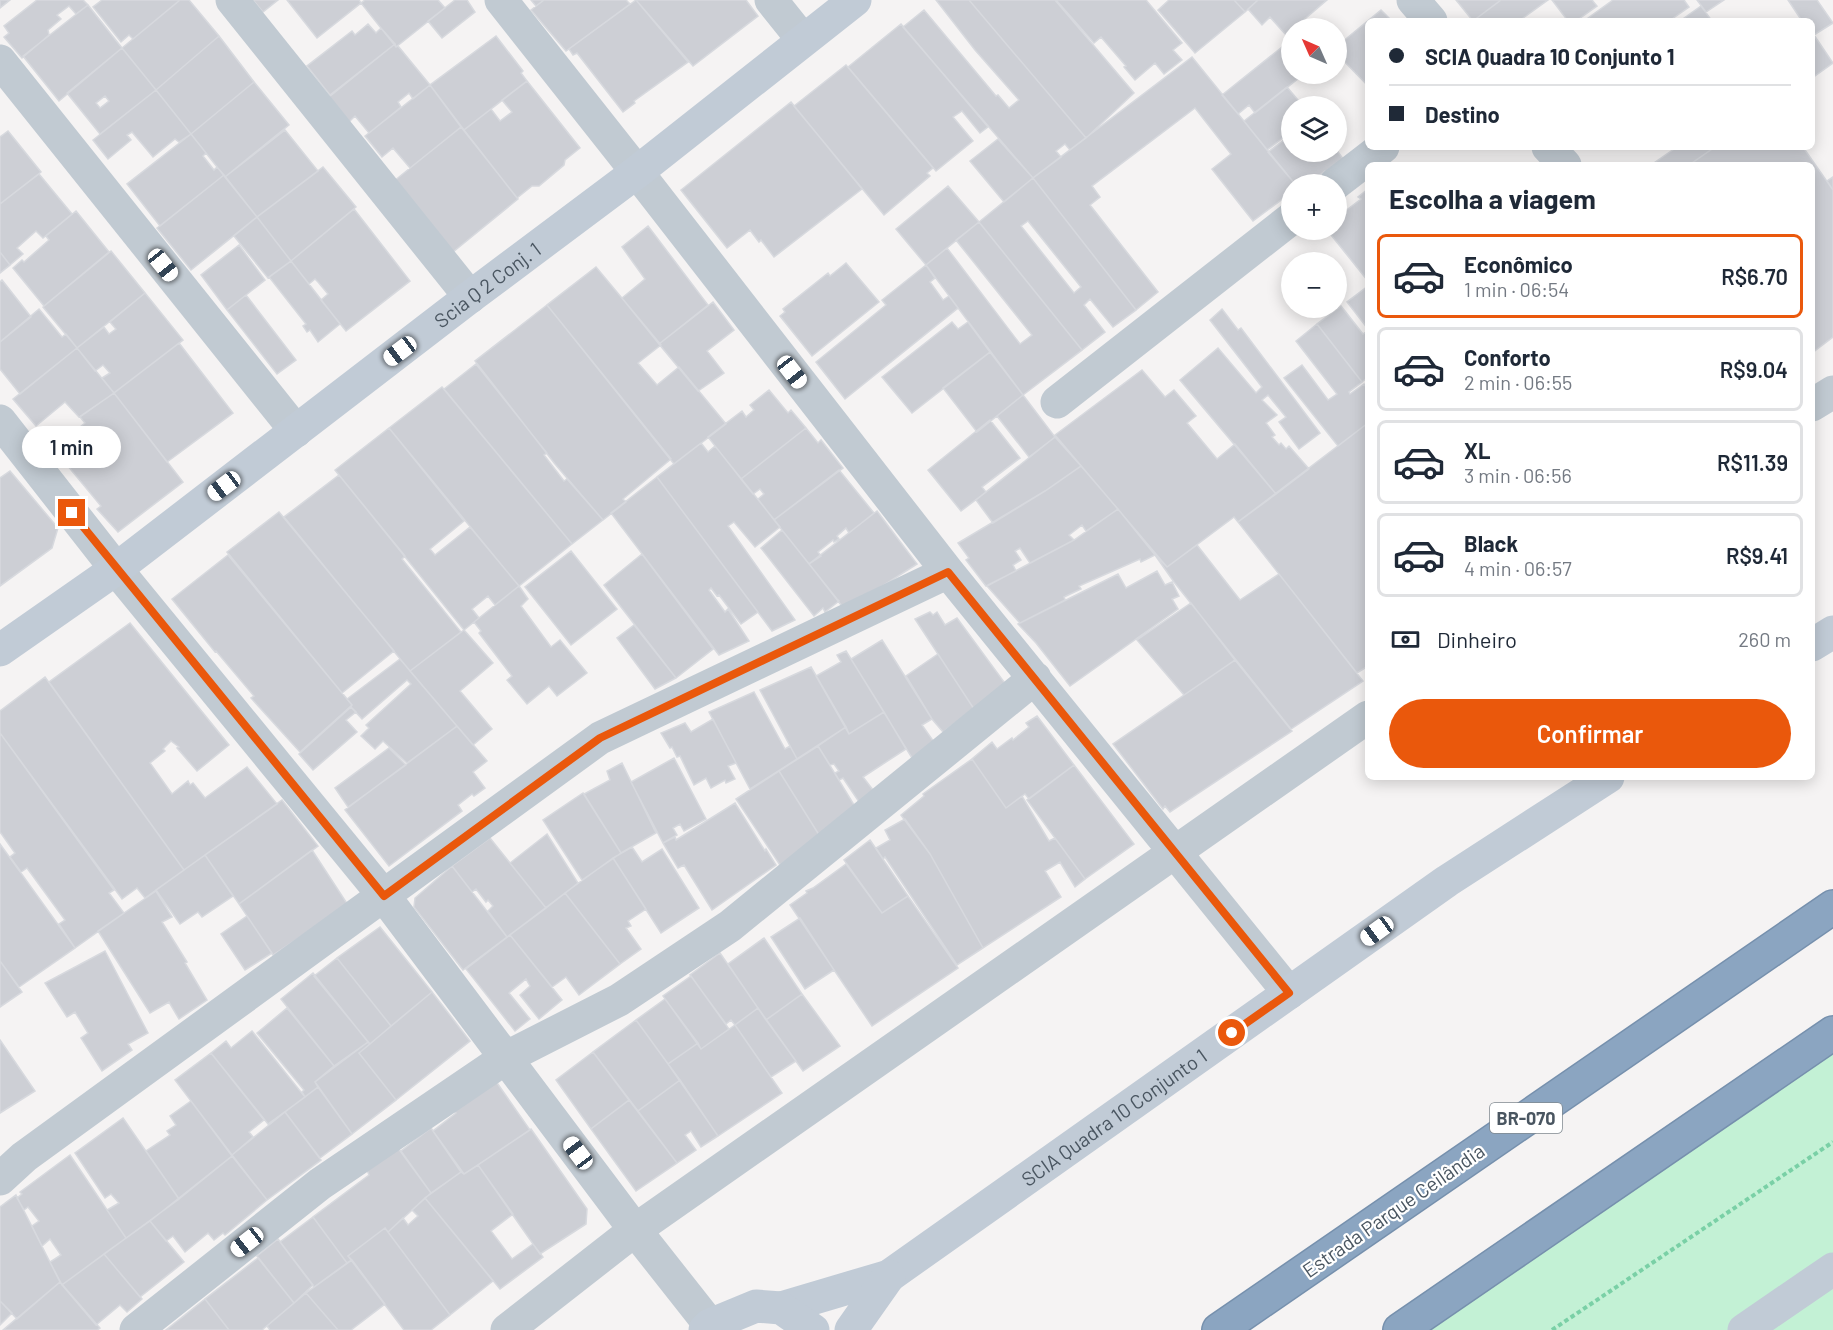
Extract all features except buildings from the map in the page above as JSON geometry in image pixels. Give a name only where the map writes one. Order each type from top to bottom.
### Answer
[{"type":"highway","name":"Estrada Parque Ceilândia","points":[[1219,1330],[1833,907]]},
{"type":"highway","points":[[1400,1330],[1833,1033]]},
{"type":"street","points":[[232,0],[470,297]]},
{"type":"street","points":[[501,0],[948,572],[1289,993]]},
{"type":"street","points":[[771,0],[803,40]]},
{"type":"street","name":"Scia Q 2 Conj. 1","points":[[0,650],[116,568],[637,172],[855,0]]},
{"type":"street","points":[[1413,0],[1428,18]]},
{"type":"street","points":[[0,61],[296,431]]},
{"type":"street","points":[[1347,175],[1379,150]]},
{"type":"street","points":[[1551,150],[1562,162]]},
{"type":"street","points":[[1057,402],[1281,228]]},
{"type":"street","points":[[1815,403],[1833,392]]},
{"type":"street","points":[[0,421],[116,568],[384,896],[708,1327]]},
{"type":"street","points":[[0,1179],[24,1157],[600,738],[948,572]]},
{"type":"street","points":[[1815,643],[1833,632]]},
{"type":"street","points":[[136,1330],[320,1184],[507,1057],[619,1000],[730,926],[1035,678]]},
{"type":"street","points":[[507,1330],[635,1230],[1365,719]]},
{"type":"street","name":"SCIA Quadra 10 Conjunto 1","points":[[708,1327],[756,1306],[781,1308],[889,1276],[1447,881],[1603,780]]},
{"type":"street","points":[[1744,1330],[1833,1269]]},
{"type":"street","name":"SCIA Quadra 10 Conjunto 1","points":[[851,1330],[889,1276]]},
{"type":"street","points":[[781,1308],[813,1330]]},
{"type":"path","points":[[1552,1330],[1833,1142]]},
{"type":"green space","points":[[1833,1028],[1833,1330],[1400,1330]]},
{"type":"route","points":[[72,513],[384,896],[600,738],[948,572],[1289,993],[1232,1033]]}]
